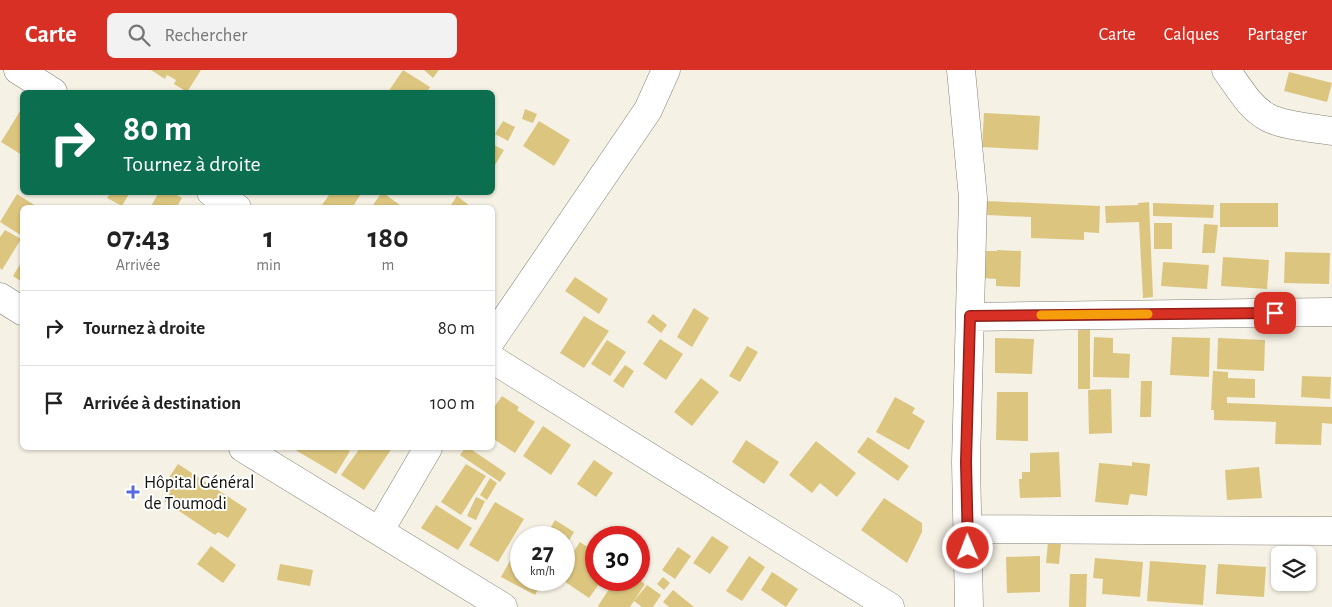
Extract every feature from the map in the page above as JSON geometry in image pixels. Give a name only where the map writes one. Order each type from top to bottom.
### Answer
[{"type":"street","points":[[495,335],[648,110],[666,70]]},
{"type":"street","points":[[961,70],[973,198],[966,462],[969,607]]},
{"type":"street","points":[[1226,70],[1250,104],[1267,118],[1332,131]]},
{"type":"street","points":[[24,72],[50,90]]},
{"type":"street","points":[[216,195],[232,205]]},
{"type":"street","points":[[0,297],[20,310]]},
{"type":"street","points":[[970,316],[1332,312]]},
{"type":"street","points":[[495,361],[890,607]]},
{"type":"street","points":[[246,450],[380,530],[503,607]]},
{"type":"street","points":[[380,530],[427,450]]},
{"type":"street","points":[[968,529],[1332,531]]},
{"type":"building","points":[[151,70],[201,70],[188,90],[184,90],[174,84],[176,80],[167,75],[165,79]]},
{"type":"building","points":[[403,70],[430,87],[428,90],[389,90]]},
{"type":"building","points":[[424,70],[439,70],[433,78]]},
{"type":"building","points":[[1289,72],[1332,83],[1327,102],[1284,91]]},
{"type":"building","points":[[525,109],[537,114],[533,123],[522,119]]},
{"type":"building","points":[[20,111],[20,154],[1,142]]},
{"type":"building","points":[[984,113],[1040,116],[1038,150],[982,147]]},
{"type":"building","points":[[503,121],[515,127],[508,141],[495,134]]},
{"type":"building","points":[[539,121],[570,140],[554,166],[523,146]]},
{"type":"building","points":[[495,146],[504,150],[495,165]]},
{"type":"building","points":[[17,194],[34,205],[20,205],[20,235],[0,222]]},
{"type":"building","points":[[109,195],[128,195],[123,205],[107,198]]},
{"type":"building","points":[[157,195],[177,195],[182,198],[178,205],[152,205]]},
{"type":"building","points":[[329,195],[360,195],[354,205],[322,205]]},
{"type":"building","points":[[380,195],[386,195],[400,205],[373,205]]},
{"type":"building","points":[[457,196],[469,205],[451,205]]},
{"type":"building","points":[[986,201],[1100,206],[1099,233],[1084,232],[1084,240],[1031,238],[1031,217],[986,215]]},
{"type":"building","points":[[1149,202],[1153,297],[1143,298],[1139,222],[1106,223],[1105,206],[1138,205],[1138,203]]},
{"type":"building","points":[[1153,203],[1214,205],[1213,218],[1153,216]]},
{"type":"building","points":[[1220,203],[1278,203],[1278,227],[1220,227]]},
{"type":"building","points":[[1154,223],[1172,223],[1172,249],[1154,249]]},
{"type":"building","points":[[1204,224],[1218,225],[1215,253],[1202,253]]},
{"type":"building","points":[[5,230],[20,238],[2,270],[0,268],[0,237]]},
{"type":"building","points":[[983,251],[1021,251],[1020,287],[996,286],[996,279],[982,278]]},
{"type":"building","points":[[1285,252],[1330,253],[1329,284],[1284,283]]},
{"type":"building","points":[[1223,257],[1269,260],[1267,289],[1221,286]]},
{"type":"building","points":[[1163,262],[1209,265],[1207,289],[1161,286]]},
{"type":"building","points":[[20,264],[20,281],[13,276]]},
{"type":"building","points":[[575,277],[608,299],[599,314],[565,291]]},
{"type":"building","points":[[694,308],[709,318],[692,347],[677,337]]},
{"type":"building","points":[[653,314],[667,325],[661,333],[647,322]]},
{"type":"building","points":[[584,316],[609,331],[584,368],[560,353]]},
{"type":"building","points":[[1078,328],[1090,328],[1090,389],[1078,389]]},
{"type":"building","points":[[1094,337],[1113,338],[1113,353],[1130,354],[1129,378],[1093,377]]},
{"type":"building","points":[[1172,337],[1210,338],[1209,377],[1170,375]]},
{"type":"building","points":[[995,338],[1034,339],[1032,374],[995,373]]},
{"type":"building","points":[[1218,338],[1265,340],[1264,371],[1217,369]]},
{"type":"building","points":[[660,339],[683,354],[666,380],[643,364]]},
{"type":"building","points":[[607,340],[626,352],[610,376],[591,364]]},
{"type":"building","points":[[747,346],[758,352],[740,382],[729,376]]},
{"type":"building","points":[[625,365],[634,371],[623,388],[613,381]]},
{"type":"building","points":[[1213,371],[1228,372],[1228,378],[1255,379],[1255,398],[1227,397],[1227,403],[1332,407],[1332,424],[1322,423],[1321,445],[1275,444],[1276,422],[1214,420],[1214,410],[1211,410]]},
{"type":"building","points":[[1302,376],[1331,377],[1330,399],[1301,397]]},
{"type":"building","points":[[701,378],[719,392],[692,426],[674,412]]},
{"type":"building","points":[[1141,381],[1152,381],[1151,417],[1140,417]]},
{"type":"building","points":[[1111,389],[1112,433],[1089,434],[1088,390]]},
{"type":"building","points":[[997,392],[1028,392],[1028,441],[996,440]]},
{"type":"building","points":[[502,396],[519,407],[517,410],[535,422],[515,453],[495,440],[495,406]]},
{"type":"building","points":[[895,397],[915,408],[912,413],[925,421],[909,450],[876,432]]},
{"type":"building","points":[[543,426],[571,445],[551,475],[523,456]]},
{"type":"building","points":[[868,437],[909,466],[898,481],[857,452]]},
{"type":"building","points":[[746,440],[779,462],[764,484],[732,462]]},
{"type":"building","points":[[816,441],[856,473],[837,497],[820,483],[812,493],[789,475]]},
{"type":"building","points":[[295,450],[350,451],[336,474]]},
{"type":"building","points":[[359,450],[391,450],[364,490],[341,475]]},
{"type":"building","points":[[464,450],[472,450],[506,473],[500,482],[460,455]]},
{"type":"building","points":[[1059,452],[1061,497],[1020,498],[1019,479],[1022,479],[1022,472],[1030,472],[1030,453]]},
{"type":"building","points":[[594,460],[613,473],[596,497],[577,484]]},
{"type":"building","points":[[1132,462],[1150,464],[1147,496],[1130,494],[1128,505],[1095,502],[1099,463],[1132,466]]},
{"type":"building","points":[[178,464],[247,509],[228,538],[218,532],[215,535],[164,501],[170,493],[162,488]]},
{"type":"building","points":[[466,464],[486,476],[461,515],[441,502]]},
{"type":"building","points":[[1259,467],[1262,498],[1227,500],[1225,470]]},
{"type":"building","points":[[490,478],[497,483],[487,500],[480,495]]},
{"type":"building","points":[[476,497],[485,501],[476,520],[467,516]]},
{"type":"building","points":[[884,498],[922,523],[922,532],[907,563],[861,530]]},
{"type":"building","points":[[495,502],[524,519],[520,526],[510,526],[510,542],[498,562],[469,545]]},
{"type":"building","points":[[436,505],[472,528],[458,550],[421,528]]},
{"type":"building","points":[[555,520],[564,526],[551,526]]},
{"type":"building","points":[[712,536],[729,547],[710,574],[693,563]]},
{"type":"building","points":[[580,542],[585,545],[585,591],[594,591],[589,598],[575,588],[575,550]]},
{"type":"building","points":[[1048,542],[1061,543],[1059,564],[1046,563]]},
{"type":"building","points":[[211,546],[236,565],[223,583],[197,564]]},
{"type":"building","points":[[678,547],[691,556],[675,579],[662,570]]},
{"type":"building","points":[[749,556],[765,567],[742,601],[726,591]]},
{"type":"building","points":[[1040,556],[1040,592],[1007,593],[1006,557]]},
{"type":"building","points":[[1095,558],[1143,562],[1140,597],[1102,594],[1103,579],[1093,578]]},
{"type":"building","points":[[510,561],[510,582],[501,577]]},
{"type":"building","points":[[1150,561],[1206,565],[1203,605],[1147,601]]},
{"type":"building","points":[[280,564],[313,570],[310,586],[277,580]]},
{"type":"building","points":[[1218,564],[1266,567],[1264,597],[1216,594]]},
{"type":"building","points":[[772,572],[798,589],[786,607],[761,590]]},
{"type":"building","points":[[1070,574],[1087,574],[1086,607],[1069,607]]},
{"type":"building","points":[[663,577],[670,583],[664,590],[657,584]]},
{"type":"building","points":[[650,587],[661,595],[653,607],[642,607],[634,601],[642,591],[650,591]]},
{"type":"building","points":[[673,590],[694,607],[669,607],[663,602]]},
{"type":"building","points":[[527,591],[537,591],[535,595]]},
{"type":"building","points":[[608,591],[640,591],[630,607],[598,606]]},
{"type":"slow traffic","points":[[1041,315],[1148,314]]},
{"type":"place","name":"Hôpital Général de Toumodi","points":[[133,492]]},
{"type":"route","points":[[968,548],[966,462],[970,316],[1275,313]]}]
